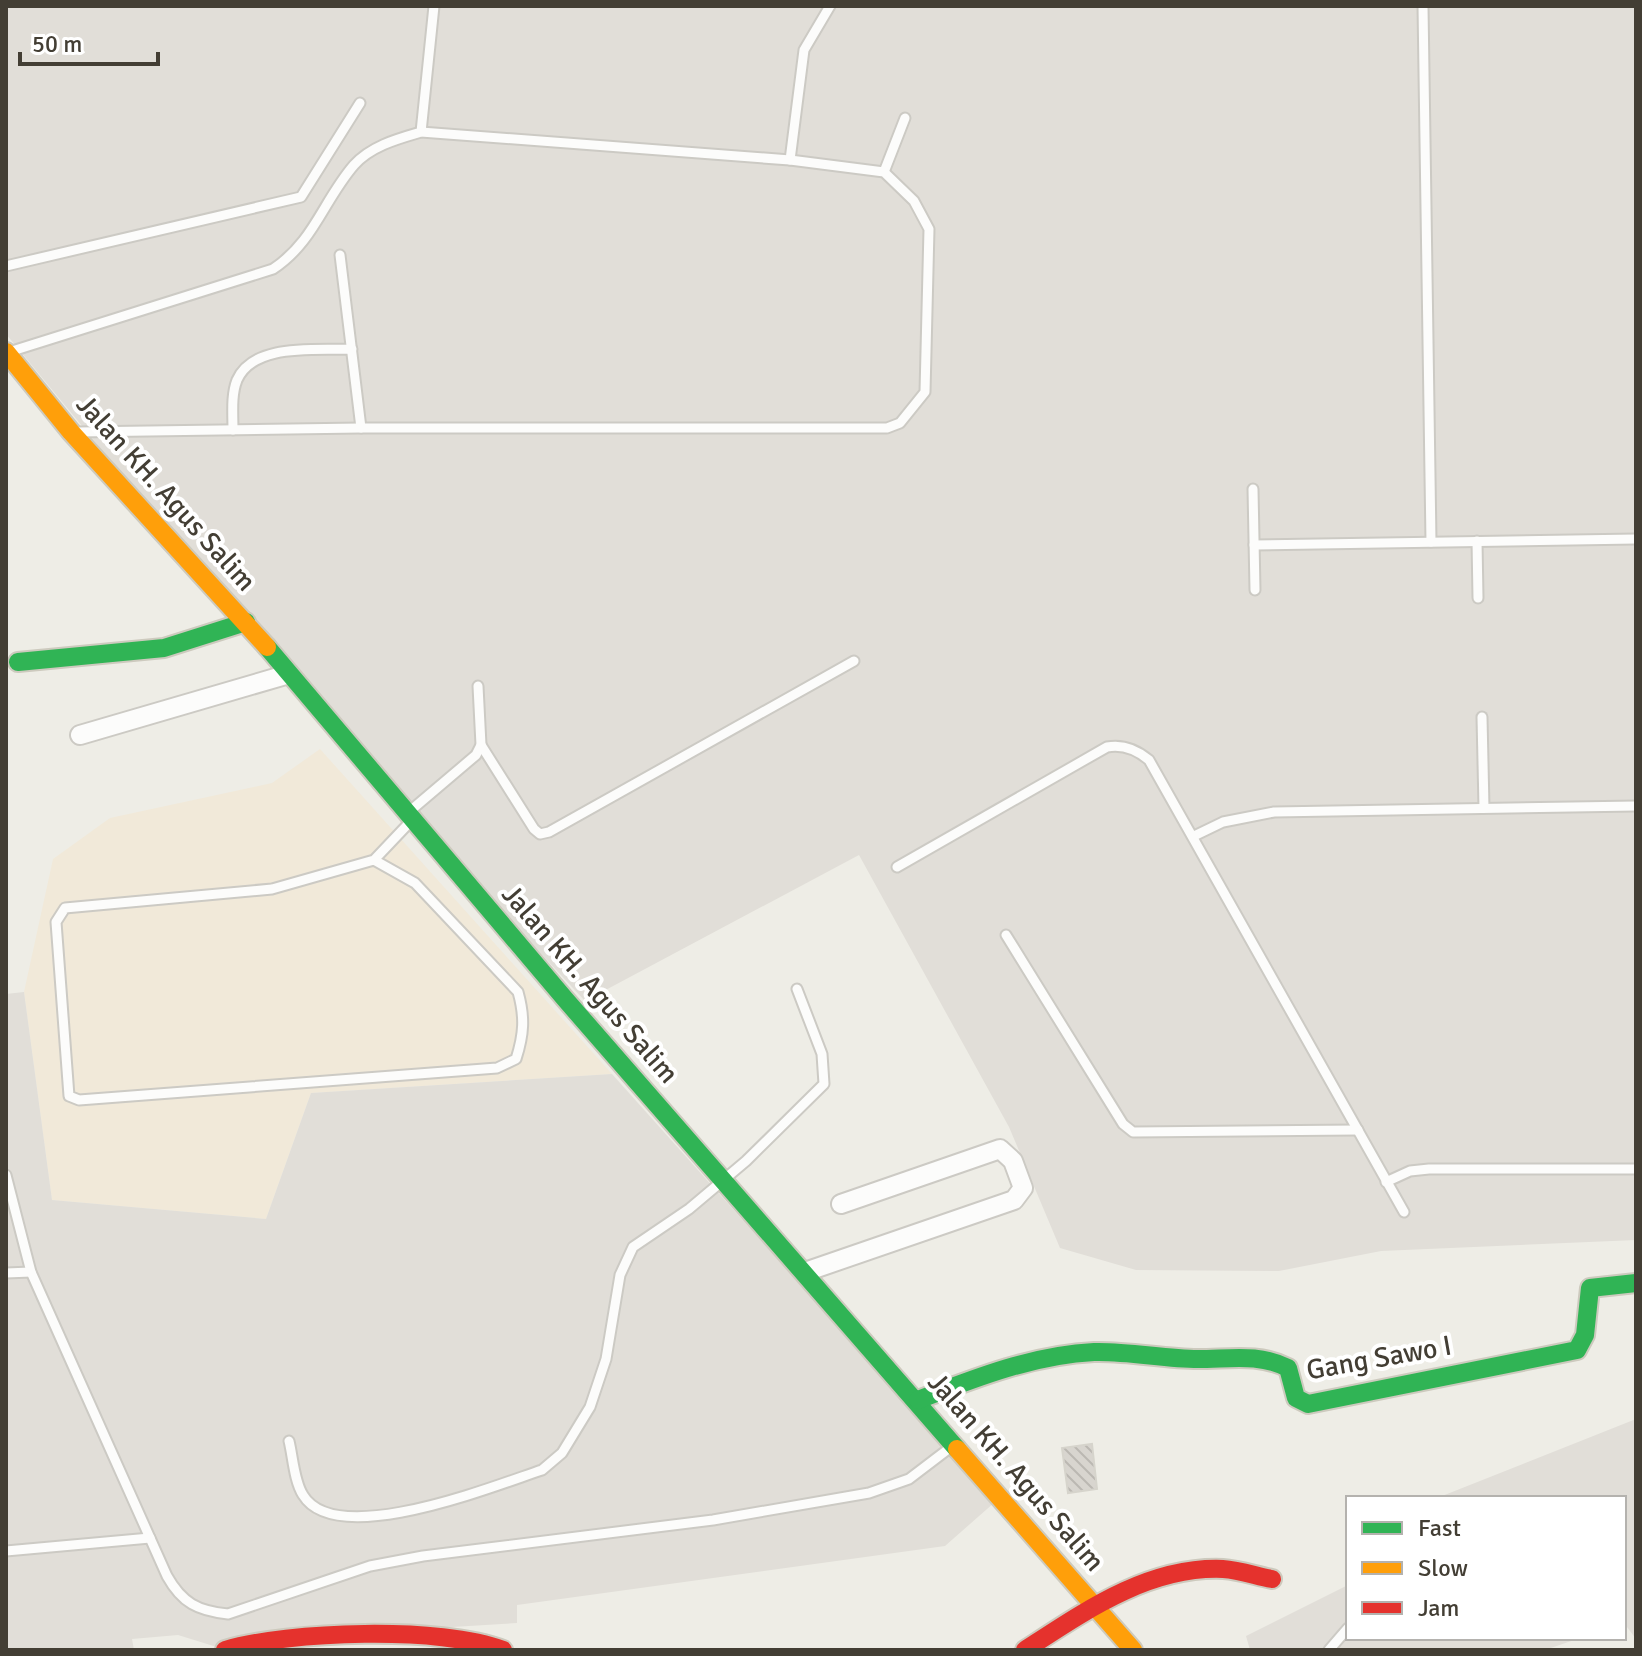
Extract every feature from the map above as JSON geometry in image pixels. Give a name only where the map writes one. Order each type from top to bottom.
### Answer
[{"type":"street","name":"Jalan KH. Agus Salim","points":[[6,353],[71,432],[246,622],[357,757],[412,815],[473,892],[956,1443],[1133,1650]]},
{"type":"street","points":[[18,662],[158,649],[225,632],[246,622]]},
{"type":"street","points":[[80,735],[289,674]]},
{"type":"street","points":[[805,1272],[1014,1200],[1023,1188],[1009,1154],[1000,1149],[841,1204]]},
{"type":"street","name":"Gang Sawo I","points":[[918,1400],[1022,1365],[1094,1352],[1199,1359],[1256,1357],[1277,1361],[1288,1368],[1296,1398],[1302,1404],[1308,1404],[1577,1350],[1585,1335],[1590,1288],[1636,1283]]},
{"type":"street","points":[[1025,1650],[1094,1605],[1169,1574],[1228,1569],[1272,1579]]},
{"type":"street","points":[[225,1650],[251,1642],[339,1635],[461,1641],[493,1644],[503,1650]]},
{"type":"lane","points":[[421,132],[434,6]]},
{"type":"lane","points":[[790,160],[804,50],[830,6]]},
{"type":"lane","points":[[1423,6],[1431,542]]},
{"type":"lane","points":[[6,266],[301,197],[360,103]]},
{"type":"lane","points":[[884,172],[905,118]]},
{"type":"lane","points":[[6,353],[273,269],[296,253],[355,164],[385,143],[421,132],[790,160],[884,172],[914,201],[929,229],[925,392],[900,423],[887,428],[361,428],[71,432]]},
{"type":"lane","points":[[340,255],[361,428]]},
{"type":"lane","points":[[233,430],[237,380],[248,365],[262,355],[352,349]]},
{"type":"lane","points":[[1253,489],[1255,590]]},
{"type":"lane","points":[[1254,545],[1636,539]]},
{"type":"lane","points":[[1477,541],[1478,598]]},
{"type":"lane","points":[[478,686],[481,745],[540,834],[549,832],[854,661]]},
{"type":"lane","points":[[1482,717],[1484,808]]},
{"type":"lane","points":[[374,860],[415,883],[518,992],[524,1014],[524,1037],[516,1059],[497,1068],[79,1100],[69,1096],[56,922],[65,908],[272,889],[374,860],[412,815],[476,755],[481,745]]},
{"type":"lane","points":[[897,867],[1107,747],[1117,745],[1140,752],[1149,760],[1194,836],[1404,1212]]},
{"type":"lane","points":[[1194,836],[1223,822],[1274,812],[1636,806]]},
{"type":"lane","points":[[1006,935],[1123,1124],[1133,1132],[1358,1130]]},
{"type":"lane","points":[[289,1441],[302,1494],[321,1511],[335,1513],[417,1511],[542,1470],[562,1453],[590,1407],[606,1359],[620,1275],[633,1247],[689,1209],[723,1180],[824,1084],[822,1054],[797,989]]},
{"type":"lane","points":[[1386,1182],[1410,1171],[1429,1169],[1636,1169]]},
{"type":"lane","points":[[6,1175],[31,1272],[150,1538],[182,1599],[208,1612],[228,1614],[370,1566],[423,1556],[713,1520],[869,1493],[909,1479],[956,1443]]},
{"type":"lane","points":[[6,1273],[31,1272]]},
{"type":"lane","points":[[6,1551],[150,1538]]},
{"type":"lane","points":[[1329,1650],[1346,1630]]},
{"type":"shaded area","points":[[6,6],[1636,6],[1636,1240],[1381,1251],[1279,1271],[1136,1270],[1060,1248],[1009,1127],[859,855],[585,1001],[338,736],[6,334]]},
{"type":"shaded area","points":[[320,749],[612,1074],[311,1093],[266,1219],[52,1200],[24,992],[53,859],[110,818],[272,783]]},
{"type":"shaded area","points":[[24,992],[52,1200],[266,1219],[311,1093],[612,1074],[995,1502],[945,1546],[517,1605],[517,1623],[288,1637],[220,1648],[178,1635],[132,1639],[134,1650],[6,1650],[6,994]]},
{"type":"shaded area","points":[[1636,1419],[1636,1639],[1626,1626],[1626,1496],[1442,1496]]},
{"type":"shaded area","points":[[1346,1586],[1346,1640],[1574,1640],[1545,1650],[1250,1650],[1246,1636]]},
{"type":"building","points":[[1092,1444],[1097,1489],[1068,1493],[1062,1448]]},
{"type":"traffic: fast","points":[[18,662],[164,648],[246,622]]},
{"type":"traffic: fast","points":[[267,647],[565,999],[957,1449]]},
{"type":"traffic: fast","points":[[918,1400],[1027,1363],[1071,1354],[1107,1352],[1185,1359],[1266,1360],[1288,1368],[1296,1398],[1308,1404],[1577,1350],[1585,1335],[1590,1288],[1636,1283]]},
{"type":"traffic: slow","points":[[6,352],[71,432],[267,647]]},
{"type":"traffic: slow","points":[[957,1449],[1133,1650]]},
{"type":"traffic: jam","points":[[1025,1650],[1095,1606],[1169,1575],[1223,1569],[1272,1579]]},
{"type":"traffic: jam","points":[[225,1650],[286,1639],[365,1634],[443,1637],[503,1650]]}]
